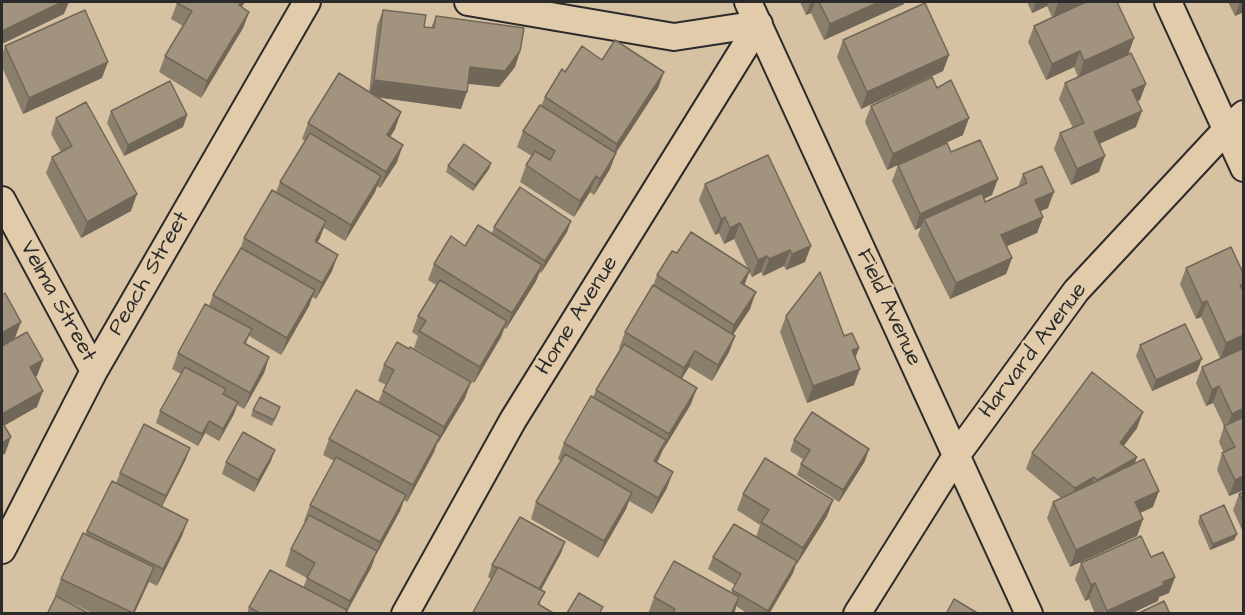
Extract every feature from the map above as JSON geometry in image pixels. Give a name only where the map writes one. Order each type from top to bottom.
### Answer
[{"type":"street","name":"Peach Street","points":[[2,550],[94,371],[306,2]]},
{"type":"street","points":[[468,2],[674,37],[754,13]]},
{"type":"street","points":[[1168,2],[1235,122],[1244,168]]},
{"type":"street","name":"Field Avenue","points":[[754,13],[1029,614]]},
{"type":"street","name":"Home Avenue","points":[[405,614],[513,420],[754,13]]},
{"type":"street","name":"Harvard Avenue","points":[[857,614],[956,456],[1076,291],[1235,122]]},
{"type":"street","name":"Velma Street","points":[[2,201],[94,371]]},
{"type":"building","points":[[2,2],[62,2],[2,31]]},
{"type":"building","points":[[178,2],[241,2],[239,5],[249,12],[207,81],[165,56],[192,11]]},
{"type":"building","points":[[819,2],[879,2],[830,24]]},
{"type":"building","points":[[1086,2],[1117,2],[1134,38],[1084,61],[1080,51],[1052,64],[1034,26]]},
{"type":"building","points":[[925,3],[949,55],[867,92],[843,40]]},
{"type":"building","points":[[85,10],[108,62],[29,98],[5,46]]},
{"type":"building","points":[[383,10],[426,15],[424,27],[434,28],[436,16],[524,28],[520,51],[505,71],[470,67],[467,92],[374,80]]},
{"type":"building","points":[[615,40],[664,72],[617,144],[545,97],[562,69],[565,72],[582,46],[602,60]]},
{"type":"building","points":[[1131,53],[1146,84],[1132,90],[1142,111],[1094,132],[1105,156],[1077,169],[1060,133],[1084,123],[1065,83]]},
{"type":"building","points":[[339,73],[401,112],[387,135],[403,145],[386,172],[308,123]]},
{"type":"building","points":[[932,77],[937,88],[951,80],[969,118],[893,154],[871,106]]},
{"type":"building","points":[[170,81],[187,115],[128,145],[111,111]]},
{"type":"building","points":[[86,102],[137,194],[87,222],[52,157],[72,146],[56,118]]},
{"type":"building","points":[[540,105],[616,153],[600,179],[596,176],[580,201],[526,165],[535,151],[550,160],[555,151],[523,131]]},
{"type":"building","points":[[310,133],[381,176],[351,225],[280,182]]},
{"type":"building","points":[[980,140],[998,179],[920,214],[898,165],[947,143],[951,152]]},
{"type":"building","points":[[464,144],[491,163],[475,185],[448,166]]},
{"type":"building","points":[[768,155],[811,246],[792,254],[790,250],[769,259],[767,256],[758,260],[740,223],[730,228],[725,217],[721,219],[705,184]]},
{"type":"building","points":[[1042,166],[1054,192],[1035,200],[1043,217],[1001,235],[1012,258],[956,283],[924,219],[982,193],[985,202],[1027,183],[1023,174]]},
{"type":"building","points":[[520,187],[571,221],[545,261],[494,227]]},
{"type":"building","points":[[272,190],[326,221],[315,241],[338,255],[322,283],[244,238]]},
{"type":"building","points":[[478,225],[542,265],[512,313],[434,264],[451,236],[465,246]]},
{"type":"building","points":[[691,232],[750,270],[741,283],[756,292],[734,325],[657,275],[672,251],[677,253]]},
{"type":"building","points":[[1231,247],[1244,275],[1244,284],[1240,285],[1244,293],[1244,335],[1226,343],[1207,301],[1202,303],[1186,268]]},
{"type":"building","points":[[241,248],[315,290],[287,338],[213,295]]},
{"type":"building","points":[[820,272],[844,336],[852,333],[859,348],[852,350],[860,369],[813,386],[786,316]]},
{"type":"building","points":[[440,280],[507,321],[480,367],[419,331],[426,321],[418,316]]},
{"type":"building","points":[[653,285],[735,336],[718,365],[695,351],[684,368],[625,332]]},
{"type":"building","points":[[5,293],[21,322],[2,333],[2,295]]},
{"type":"building","points":[[205,304],[252,329],[244,343],[269,357],[250,393],[178,353]]},
{"type":"building","points":[[1185,324],[1202,359],[1156,380],[1140,345]]},
{"type":"building","points":[[27,332],[43,360],[30,367],[43,391],[2,414],[2,346]]},
{"type":"building","points":[[397,342],[471,382],[444,427],[383,391],[394,370],[384,365]]},
{"type":"building","points":[[624,344],[697,388],[669,434],[596,390]]},
{"type":"building","points":[[1244,348],[1244,408],[1232,414],[1219,386],[1212,390],[1202,367]]},
{"type":"building","points":[[185,367],[226,389],[223,394],[238,402],[223,429],[209,421],[202,434],[160,411]]},
{"type":"building","points":[[1092,372],[1143,412],[1120,443],[1137,457],[1097,480],[1094,477],[1075,488],[1032,453]]},
{"type":"building","points":[[356,390],[440,436],[413,485],[329,439]]},
{"type":"building","points":[[591,396],[666,440],[654,461],[673,472],[658,498],[564,443]]},
{"type":"building","points":[[260,397],[280,407],[274,420],[253,410]]},
{"type":"building","points":[[812,412],[869,449],[843,490],[801,464],[810,450],[794,440]]},
{"type":"building","points":[[1244,417],[1244,476],[1235,480],[1222,453],[1235,447],[1224,426]]},
{"type":"building","points":[[2,422],[11,437],[2,443]]},
{"type":"building","points":[[144,424],[190,448],[166,496],[120,473]]},
{"type":"building","points":[[243,432],[275,450],[258,480],[226,462]]},
{"type":"building","points":[[565,454],[632,493],[604,541],[536,502]]},
{"type":"building","points":[[336,457],[406,495],[380,542],[310,505]]},
{"type":"building","points":[[765,458],[833,500],[803,548],[761,522],[769,510],[743,494]]},
{"type":"building","points":[[1144,459],[1159,491],[1135,502],[1143,519],[1076,550],[1053,502]]},
{"type":"building","points":[[112,481],[188,520],[163,569],[87,531]]},
{"type":"building","points":[[1244,492],[1244,503],[1239,494]]},
{"type":"building","points":[[1224,505],[1237,534],[1213,544],[1200,516]]},
{"type":"building","points":[[309,515],[377,551],[350,601],[307,578],[315,563],[291,549]]},
{"type":"building","points":[[520,517],[565,542],[539,589],[492,565]]},
{"type":"building","points":[[734,524],[797,561],[768,611],[732,590],[741,574],[713,557]]},
{"type":"building","points":[[83,533],[154,567],[133,613],[61,579]]},
{"type":"building","points":[[1141,536],[1151,557],[1163,552],[1175,577],[1163,582],[1164,585],[1107,611],[1095,583],[1091,585],[1081,563]]},
{"type":"building","points":[[674,561],[739,597],[731,614],[672,614],[675,609],[654,597]]},
{"type":"building","points":[[498,567],[545,592],[538,604],[555,614],[472,614]]},
{"type":"building","points":[[270,570],[347,610],[346,614],[261,614],[249,607]]},
{"type":"building","points":[[579,593],[603,607],[599,614],[567,613]]},
{"type":"building","points":[[56,596],[90,614],[47,614]]},
{"type":"building","points":[[954,599],[979,614],[946,614]]},
{"type":"building","points":[[1164,601],[1170,614],[1137,614]]}]
